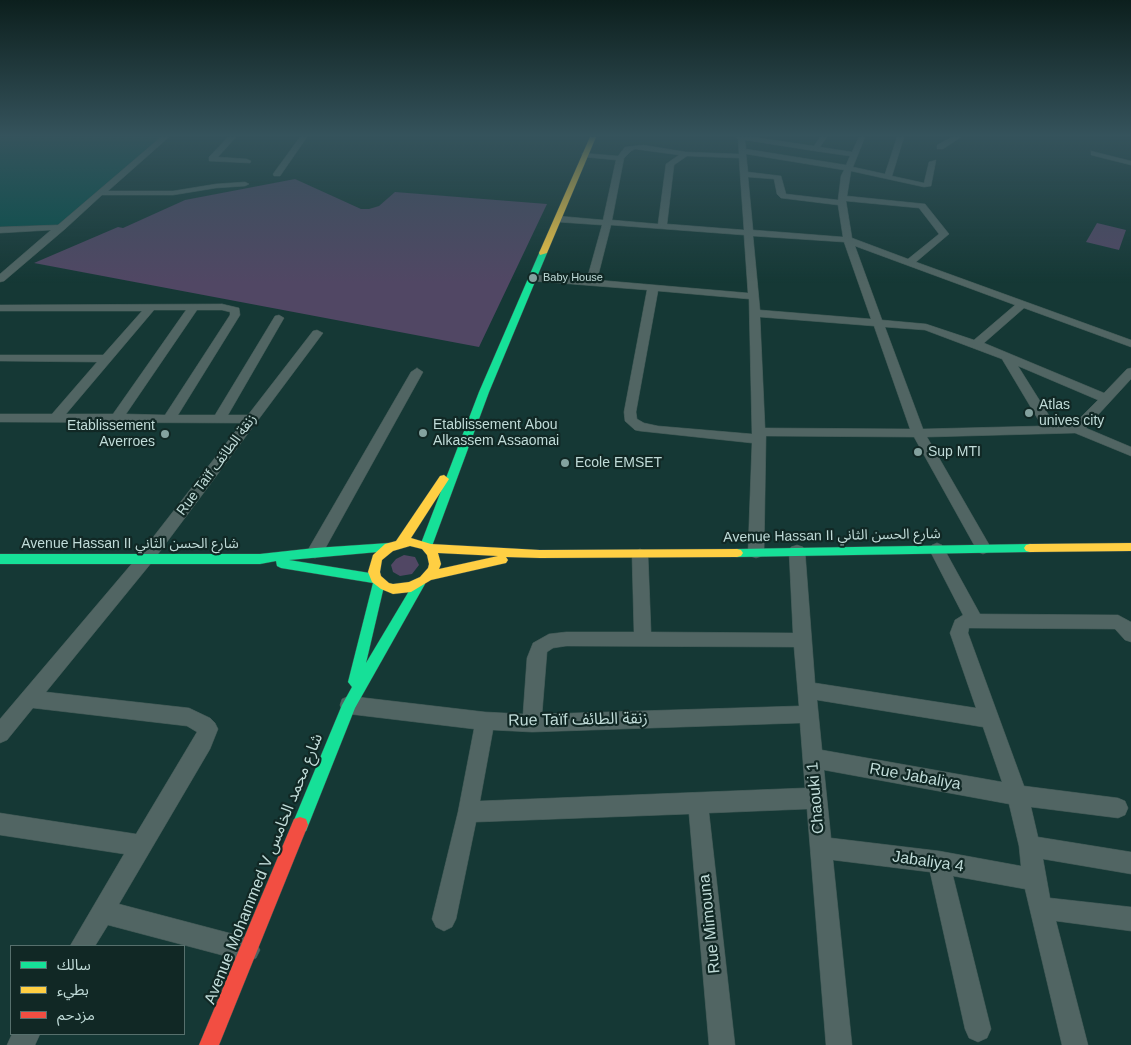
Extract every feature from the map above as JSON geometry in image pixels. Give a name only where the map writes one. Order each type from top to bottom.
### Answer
[{"type":"main road","points":[[427,547],[459,456],[572,186]]},
{"type":"main road","points":[[424,580],[402,589],[393,589],[378,580],[374,572],[377,558],[395,545],[459,456]]},
{"type":"main road","points":[[349,705],[435,564],[432,553],[427,547],[410,542],[395,545]]},
{"type":"main road","name":"Avenue Hassan II شارع الحسن الثاني","points":[[0,559],[260,559],[395,545]]},
{"type":"main road","name":"Avenue Hassan II شارع الحسن الثاني","points":[[427,547],[540,554],[640,555],[1130,547]]},
{"type":"main road","name":"Avenue Hassan II شارع الحسن الثاني","points":[[424,580],[476,565],[540,554]]},
{"type":"main road","name":"Avenue Hassan II شارع الحسن الثاني","points":[[260,559],[378,580]]},
{"type":"main road","points":[[349,705],[378,580]]},
{"type":"main road","name":"Avenue Mohammed V شارع محمد الخامس","points":[[209,1045],[349,705]]},
{"type":"street","points":[[0,279],[110,186]]},
{"type":"street","points":[[102,193],[173,193],[219,186]]},
{"type":"street","points":[[591,282],[607,223],[614,186]]},
{"type":"street","points":[[662,227],[667,186]]},
{"type":"street","points":[[745,186],[755,313],[759,435],[756,552]]},
{"type":"street","points":[[779,186],[781,194],[784,196],[922,206],[944,234],[910,262]]},
{"type":"street","points":[[844,186],[842,201],[848,240],[918,433],[983,548]]},
{"type":"street","points":[[558,220],[848,240],[1131,344]]},
{"type":"street","points":[[0,230],[62,227]]},
{"type":"street","points":[[533,278],[753,296]]},
{"type":"street","points":[[653,288],[630,412],[631,422],[640,426],[658,430],[759,435],[1052,431],[1077,429],[1131,452]]},
{"type":"street","points":[[976,344],[1023,304]]},
{"type":"street","points":[[0,308],[227,308],[234,310],[236,314],[169,419]]},
{"type":"street","points":[[57,417],[150,308]]},
{"type":"street","points":[[116,419],[193,308]]},
{"type":"street","points":[[755,313],[926,327],[976,344],[1107,399]]},
{"type":"street","points":[[218,419],[279,318]]},
{"type":"street","name":"Rue Taïf زنقة الطائف","points":[[0,734],[146,558],[318,333]]},
{"type":"street","points":[[1006,356],[1052,431]]},
{"type":"street","points":[[0,358],[108,359]]},
{"type":"street","points":[[315,552],[417,372]]},
{"type":"street","points":[[1077,429],[1131,372]]},
{"type":"street","points":[[0,418],[252,419]]},
{"type":"street","points":[[937,549],[975,621]]},
{"type":"street","name":"Chaouki 1","points":[[798,551],[806,690],[839,1045]]},
{"type":"street","points":[[640,555],[643,640]]},
{"type":"street","points":[[1075,1045],[1034,880],[1030,846],[1016,795],[959,633],[961,625],[965,621],[1118,622],[1131,635]]},
{"type":"street","points":[[532,723],[535,662],[539,648],[552,640],[802,640]]},
{"type":"street","points":[[806,690],[990,719]]},
{"type":"street","points":[[29,699],[190,717],[206,726],[208,732],[104,912],[83,945]]},
{"type":"street","name":"Rue Taïf زنقة الطائف","points":[[349,705],[486,721],[532,723],[808,714]]},
{"type":"street","points":[[444,919],[486,721]]},
{"type":"street","name":"Rue Jabaliya","points":[[813,758],[1016,795],[1118,808]]},
{"type":"street","points":[[468,812],[816,798]]},
{"type":"street","name":"Rue Mimouna","points":[[698,803],[722,1045]]},
{"type":"street","points":[[0,824],[142,846]]},
{"type":"street","points":[[1030,846],[1131,863]]},
{"type":"street","name":"Jabaliya 4","points":[[821,848],[939,862],[1034,880]]},
{"type":"street","points":[[939,862],[978,1029]]},
{"type":"street","points":[[1041,908],[1131,919]]},
{"type":"street","points":[[104,912],[248,950]]},
{"type":"shaded area","points":[[0,186],[106,186],[61,225],[0,227]]},
{"type":"shaded area","points":[[260,186],[310,186],[361,209],[379,206],[395,192],[547,204],[479,347],[34,263],[118,227],[123,228],[185,200]]},
{"type":"shaded area","points":[[1097,223],[1126,230],[1119,250],[1086,242]]},
{"type":"shaded area","points":[[404,555],[415,557],[419,565],[412,574],[400,576],[393,572],[391,565],[396,559]]},
{"type":"traffic: fast","points":[[426,546],[484,392],[543,253]]},
{"type":"traffic: fast","points":[[0,559],[260,559],[315,552],[389,547]]},
{"type":"traffic: fast","points":[[737,553],[1030,548]]},
{"type":"traffic: fast","points":[[281,563],[376,579]]},
{"type":"traffic: fast","points":[[355,682],[379,582]]},
{"type":"traffic: fast","points":[[300,825],[349,705],[419,584]]},
{"type":"traffic: slow","points":[[543,253],[572,186]]},
{"type":"traffic: slow","points":[[401,543],[444,479]]},
{"type":"traffic: slow","points":[[410,542],[426,546],[432,553],[435,564],[433,570],[424,580],[411,587],[393,589],[385,586],[376,579],[374,572],[377,558],[389,547],[410,542]]},
{"type":"traffic: slow","points":[[1030,548],[1131,547]]},
{"type":"traffic: slow","points":[[428,548],[540,554],[737,553]]},
{"type":"traffic: slow","points":[[429,576],[502,560]]},
{"type":"traffic: jam","points":[[209,1045],[300,825]]},
{"type":"place","name":"Baby House","points":[[533,278]]},
{"type":"place","name":"Atlas unives city","points":[[1029,413]]},
{"type":"place","name":"Etablissement Abou Alkassem Assaomai","points":[[423,433]]},
{"type":"place","name":"Etablissement Averroes","points":[[165,434]]},
{"type":"place","name":"Sup MTI","points":[[918,452]]},
{"type":"place","name":"Ecole EMSET","points":[[565,463]]}]
